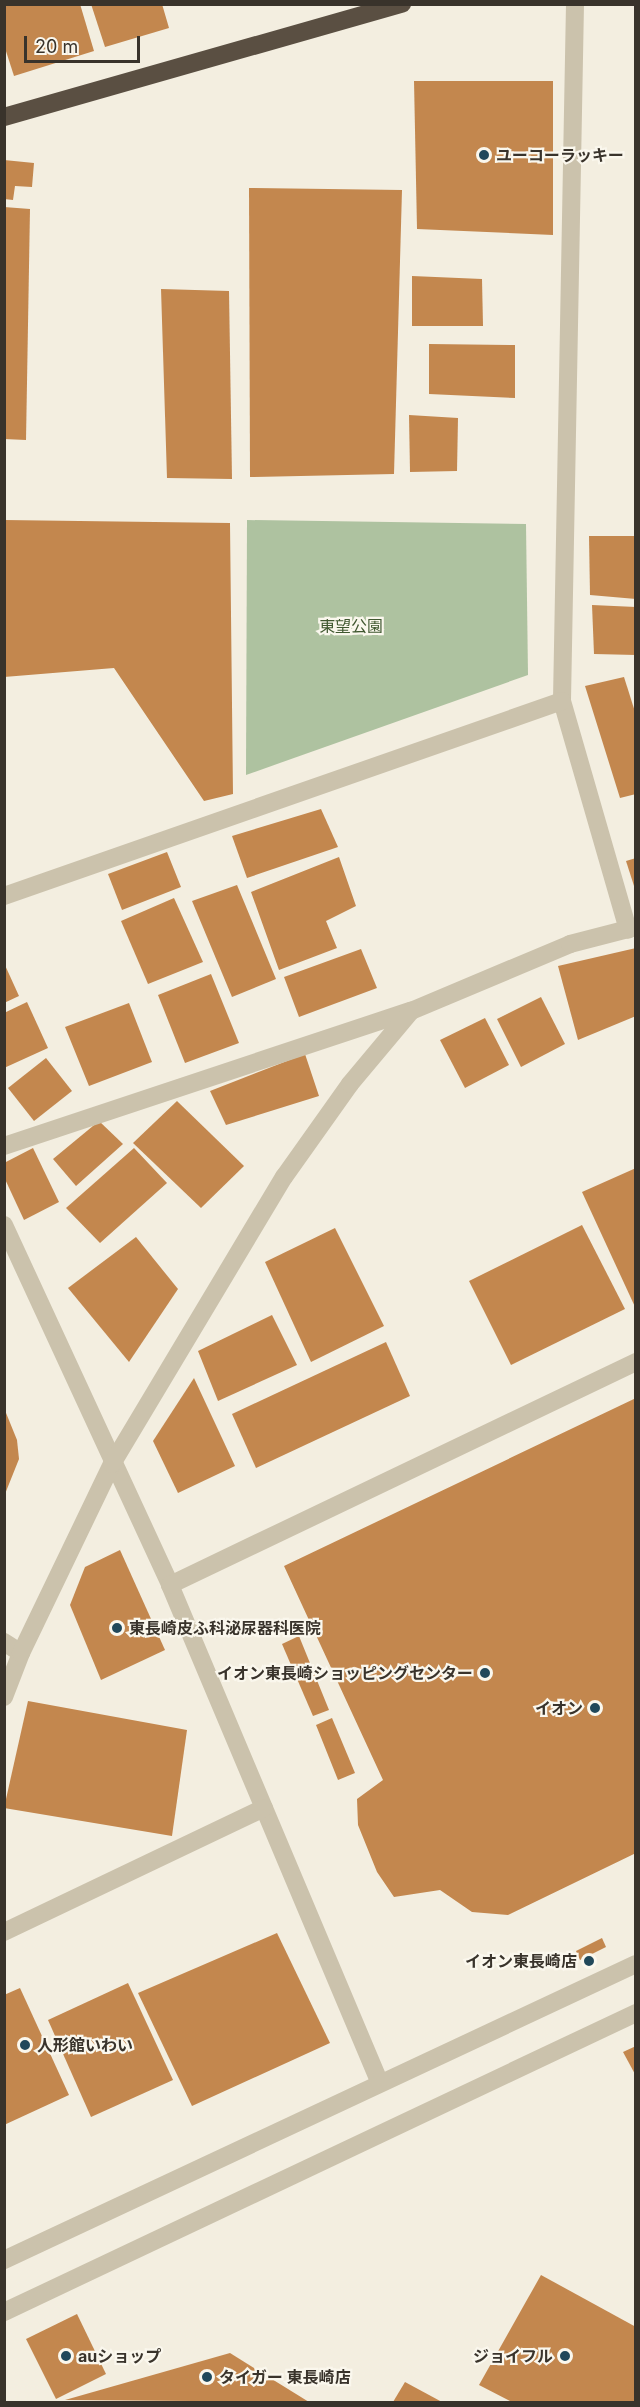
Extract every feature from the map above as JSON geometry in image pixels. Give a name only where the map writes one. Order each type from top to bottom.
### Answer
[{"type":"highway","points":[[4,117],[402,4]]},
{"type":"street","points":[[4,1146],[411,1011],[570,944],[632,928],[562,701],[576,4]]},
{"type":"street","points":[[4,896],[562,701]]},
{"type":"street","points":[[4,1697],[21,1653],[112,1464],[284,1177],[350,1084],[411,1011]]},
{"type":"street","points":[[4,1225],[112,1464],[170,1585],[379,2080]]},
{"type":"street","points":[[170,1585],[636,1362]]},
{"type":"street","points":[[4,1642],[21,1653]]},
{"type":"street","points":[[4,1932],[264,1808]]},
{"type":"street","points":[[4,2260],[379,2080],[636,1964]]},
{"type":"street","points":[[4,2312],[636,2013]]},
{"type":"green space","name":"東望公園","points":[[247,520],[526,524],[528,675],[246,775]]},
{"type":"building","points":[[80,4],[94,51],[14,76],[4,45],[4,5]]},
{"type":"building","points":[[91,4],[162,4],[169,28],[105,47]]},
{"type":"building","name":"ユーコーラッキー","points":[[414,81],[553,81],[553,235],[417,229]]},
{"type":"building","points":[[4,160],[34,163],[32,187],[15,186],[13,200],[4,199]]},
{"type":"building","points":[[249,188],[402,190],[394,474],[250,477]]},
{"type":"building","points":[[4,207],[30,209],[26,440],[4,439]]},
{"type":"building","points":[[412,276],[482,279],[483,326],[412,326]]},
{"type":"building","points":[[161,289],[229,291],[232,479],[167,478]]},
{"type":"building","points":[[429,344],[515,345],[515,398],[429,394]]},
{"type":"building","points":[[409,415],[458,418],[457,471],[410,472]]},
{"type":"building","points":[[4,520],[230,523],[233,794],[204,801],[114,668],[4,677]]},
{"type":"building","points":[[589,536],[636,536],[636,599],[590,595]]},
{"type":"building","points":[[592,605],[636,607],[636,655],[594,654]]},
{"type":"building","points":[[624,677],[636,715],[636,794],[620,798],[585,686]]},
{"type":"building","points":[[321,809],[338,847],[247,878],[232,836]]},
{"type":"building","points":[[167,852],[181,887],[122,910],[108,874]]},
{"type":"building","points":[[339,857],[356,906],[326,921],[337,948],[279,970],[251,892]]},
{"type":"building","points":[[636,858],[636,889],[635,889],[626,861]]},
{"type":"building","points":[[237,885],[276,979],[232,997],[192,901]]},
{"type":"building","points":[[174,898],[203,962],[148,984],[121,921]]},
{"type":"building","points":[[636,948],[636,1016],[578,1040],[558,966]]},
{"type":"building","points":[[361,949],[377,988],[299,1017],[284,977]]},
{"type":"building","points":[[4,963],[19,996],[4,1003]]},
{"type":"building","points":[[211,974],[239,1043],[185,1063],[158,995]]},
{"type":"building","points":[[541,997],[565,1044],[521,1067],[497,1019]]},
{"type":"building","points":[[27,1002],[48,1048],[4,1068],[4,1013]]},
{"type":"building","points":[[129,1003],[152,1062],[89,1086],[65,1027]]},
{"type":"building","points":[[485,1018],[509,1065],[465,1088],[440,1040]]},
{"type":"building","points":[[305,1054],[319,1096],[226,1125],[210,1091]]},
{"type":"building","points":[[46,1058],[72,1091],[34,1121],[8,1088]]},
{"type":"building","points":[[177,1101],[244,1166],[201,1208],[133,1143]]},
{"type":"building","points":[[99,1121],[123,1144],[76,1186],[53,1159]]},
{"type":"building","points":[[33,1148],[59,1202],[24,1220],[4,1177],[4,1163]]},
{"type":"building","points":[[134,1148],[167,1183],[100,1243],[66,1208]]},
{"type":"building","points":[[636,1168],[636,1309],[582,1192]]},
{"type":"building","points":[[582,1225],[625,1309],[511,1365],[469,1281]]},
{"type":"building","points":[[335,1228],[384,1326],[311,1362],[265,1262]]},
{"type":"building","points":[[136,1237],[178,1289],[129,1362],[68,1288]]},
{"type":"building","points":[[272,1315],[297,1365],[218,1401],[198,1351]]},
{"type":"building","points":[[386,1342],[410,1396],[256,1468],[232,1414]]},
{"type":"building","points":[[194,1378],[235,1466],[178,1493],[153,1441]]},
{"type":"building","name":"イオン東長崎ショッピングセンター","points":[[636,1398],[636,1853],[508,1915],[472,1912],[440,1890],[394,1897],[377,1872],[358,1825],[357,1799],[383,1780],[284,1566]]},
{"type":"building","points":[[4,1408],[17,1440],[19,1459],[5,1494]]},
{"type":"building","name":"東長崎皮ふ科泌尿器科医院","points":[[120,1550],[165,1650],[101,1680],[70,1605],[85,1567]]},
{"type":"building","points":[[299,1636],[329,1710],[313,1716],[282,1644]]},
{"type":"building","points":[[28,1701],[187,1730],[172,1836],[4,1808]]},
{"type":"building","points":[[332,1718],[355,1773],[338,1780],[316,1725]]},
{"type":"building","points":[[277,1933],[330,2043],[192,2106],[138,1993]]},
{"type":"building","points":[[602,1938],[606,1947],[580,1960],[576,1951]]},
{"type":"building","points":[[128,1983],[173,2080],[91,2117],[48,2020]]},
{"type":"building","name":"人形館いわい","points":[[20,1988],[69,2095],[4,2125],[4,1995]]},
{"type":"building","points":[[636,2046],[636,2076],[623,2052]]},
{"type":"building","name":"ジョイフル","points":[[541,2275],[636,2327],[636,2402],[512,2402],[479,2385]]},
{"type":"building","name":"auショップ","points":[[77,2314],[106,2374],[56,2399],[26,2339]]},
{"type":"building","name":"タイガー 東長崎店","points":[[230,2353],[309,2402],[65,2400]]},
{"type":"building","points":[[405,2382],[442,2402],[393,2402]]},
{"type":"place","name":"ユーコーラッキー","points":[[484,155]]},
{"type":"place","name":"東長崎皮ふ科泌尿器科医院","points":[[117,1628]]},
{"type":"place","name":"イオン東長崎ショッピングセンター","points":[[485,1673]]},
{"type":"place","name":"イオン","points":[[595,1708]]},
{"type":"place","name":"イオン東長崎店","points":[[589,1961]]},
{"type":"place","name":"人形館いわい","points":[[25,2045]]},
{"type":"place","name":"auショップ","points":[[66,2356]]},
{"type":"place","name":"ジョイフル","points":[[565,2356]]},
{"type":"place","name":"タイガー 東長崎店","points":[[207,2377]]}]
